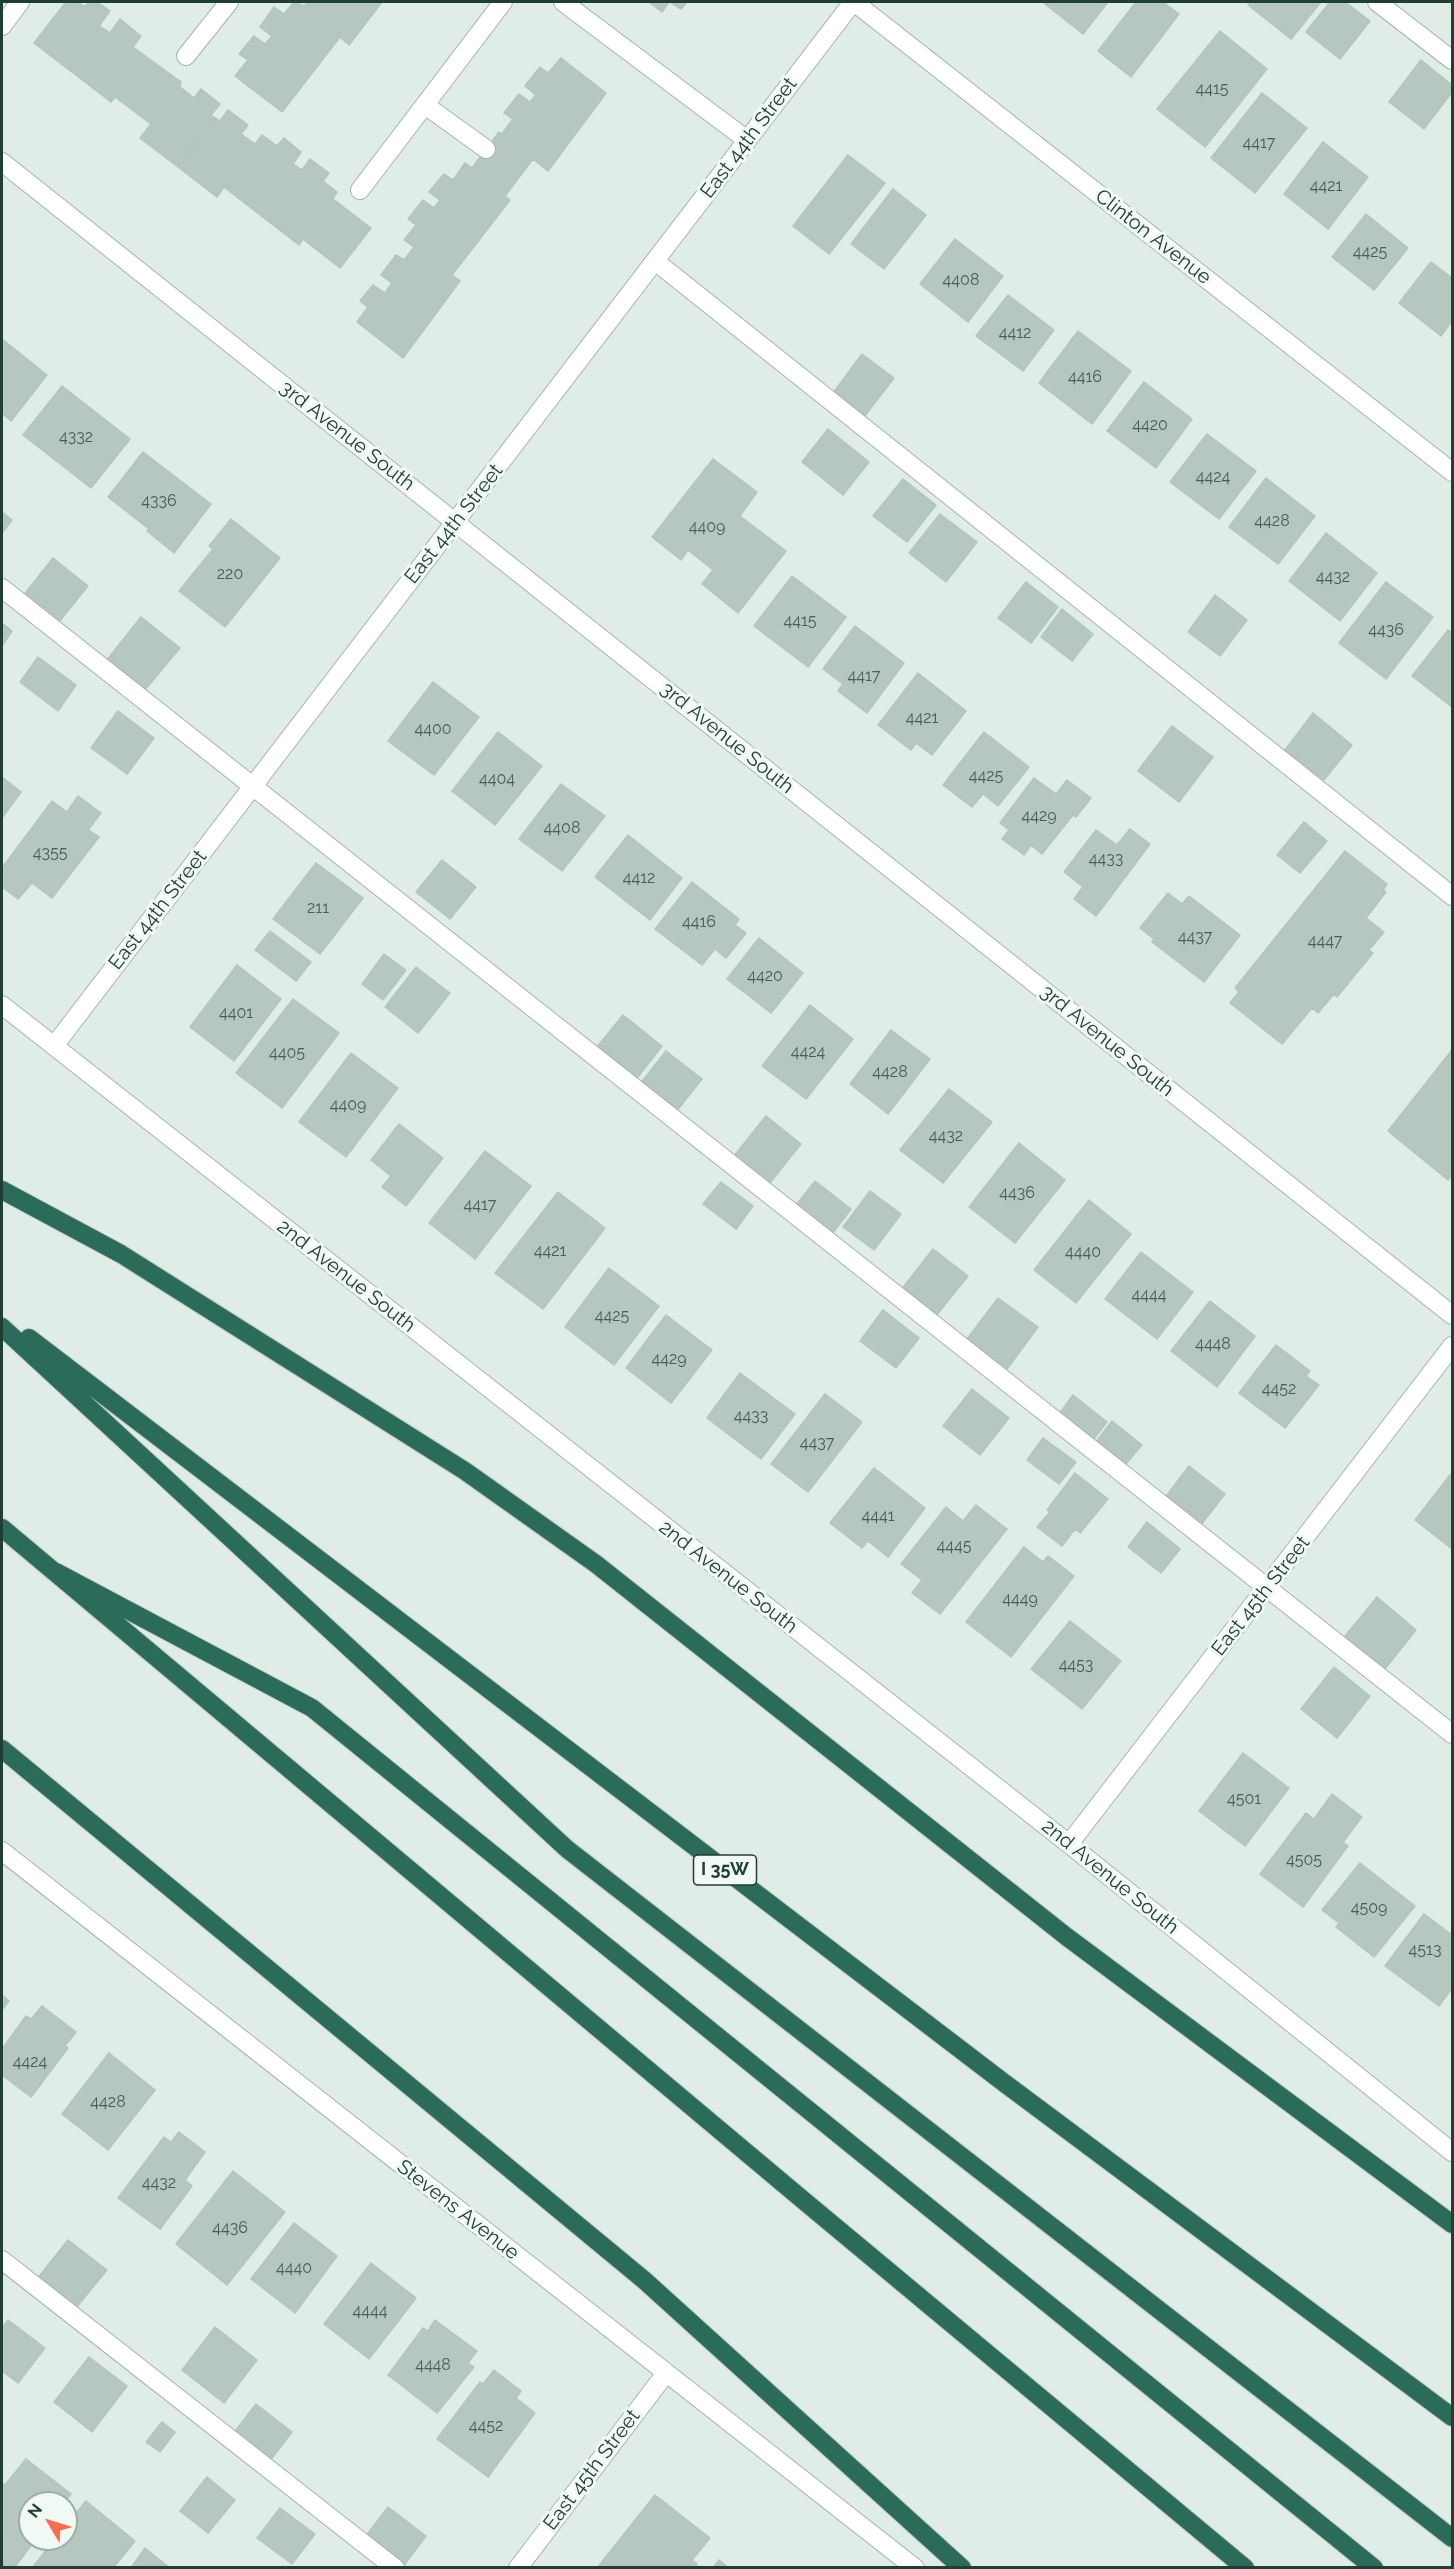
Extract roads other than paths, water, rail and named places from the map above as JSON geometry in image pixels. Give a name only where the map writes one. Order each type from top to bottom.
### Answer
[{"type":"highway","points":[[2,1190],[121,1254],[231,1323],[465,1472],[596,1564],[1067,1937],[1452,2224]]},
{"type":"highway","name":"I 35W","points":[[2,1318],[993,2074],[1452,2417]]},
{"type":"highway","points":[[2,1327],[567,1849],[1452,2538]]},
{"type":"highway","points":[[2,1528],[1245,2568]]},
{"type":"highway","points":[[56,1572],[312,1708],[1374,2568]]},
{"type":"highway","points":[[2,1749],[644,2280],[962,2568]]},
{"type":"street","points":[[2,26],[20,2]]},
{"type":"street","points":[[186,56],[228,2]]},
{"type":"street","points":[[360,190],[503,2]]},
{"type":"street","points":[[563,2],[747,140]]},
{"type":"street","name":"East 44th Street","points":[[54,1047],[853,2]]},
{"type":"street","name":"Clinton Avenue","points":[[853,2],[1452,472]]},
{"type":"street","points":[[1377,2],[1452,60]]},
{"type":"street","points":[[425,105],[486,149]]},
{"type":"street","name":"3rd Avenue South","points":[[2,162],[1452,1316]]},
{"type":"street","points":[[655,261],[1452,896]]},
{"type":"street","points":[[2,588],[1269,1587],[1452,1734]]},
{"type":"street","name":"2nd Avenue South","points":[[2,1005],[1069,1844],[1452,2152]]},
{"type":"street","name":"East 45th Street","points":[[1069,1844],[1269,1587],[1452,1346]]},
{"type":"street","name":"Stevens Avenue","points":[[2,1851],[915,2568]]},
{"type":"street","points":[[2,2260],[395,2568]]},
{"type":"street","name":"East 45th Street","points":[[518,2568],[666,2373]]}]
